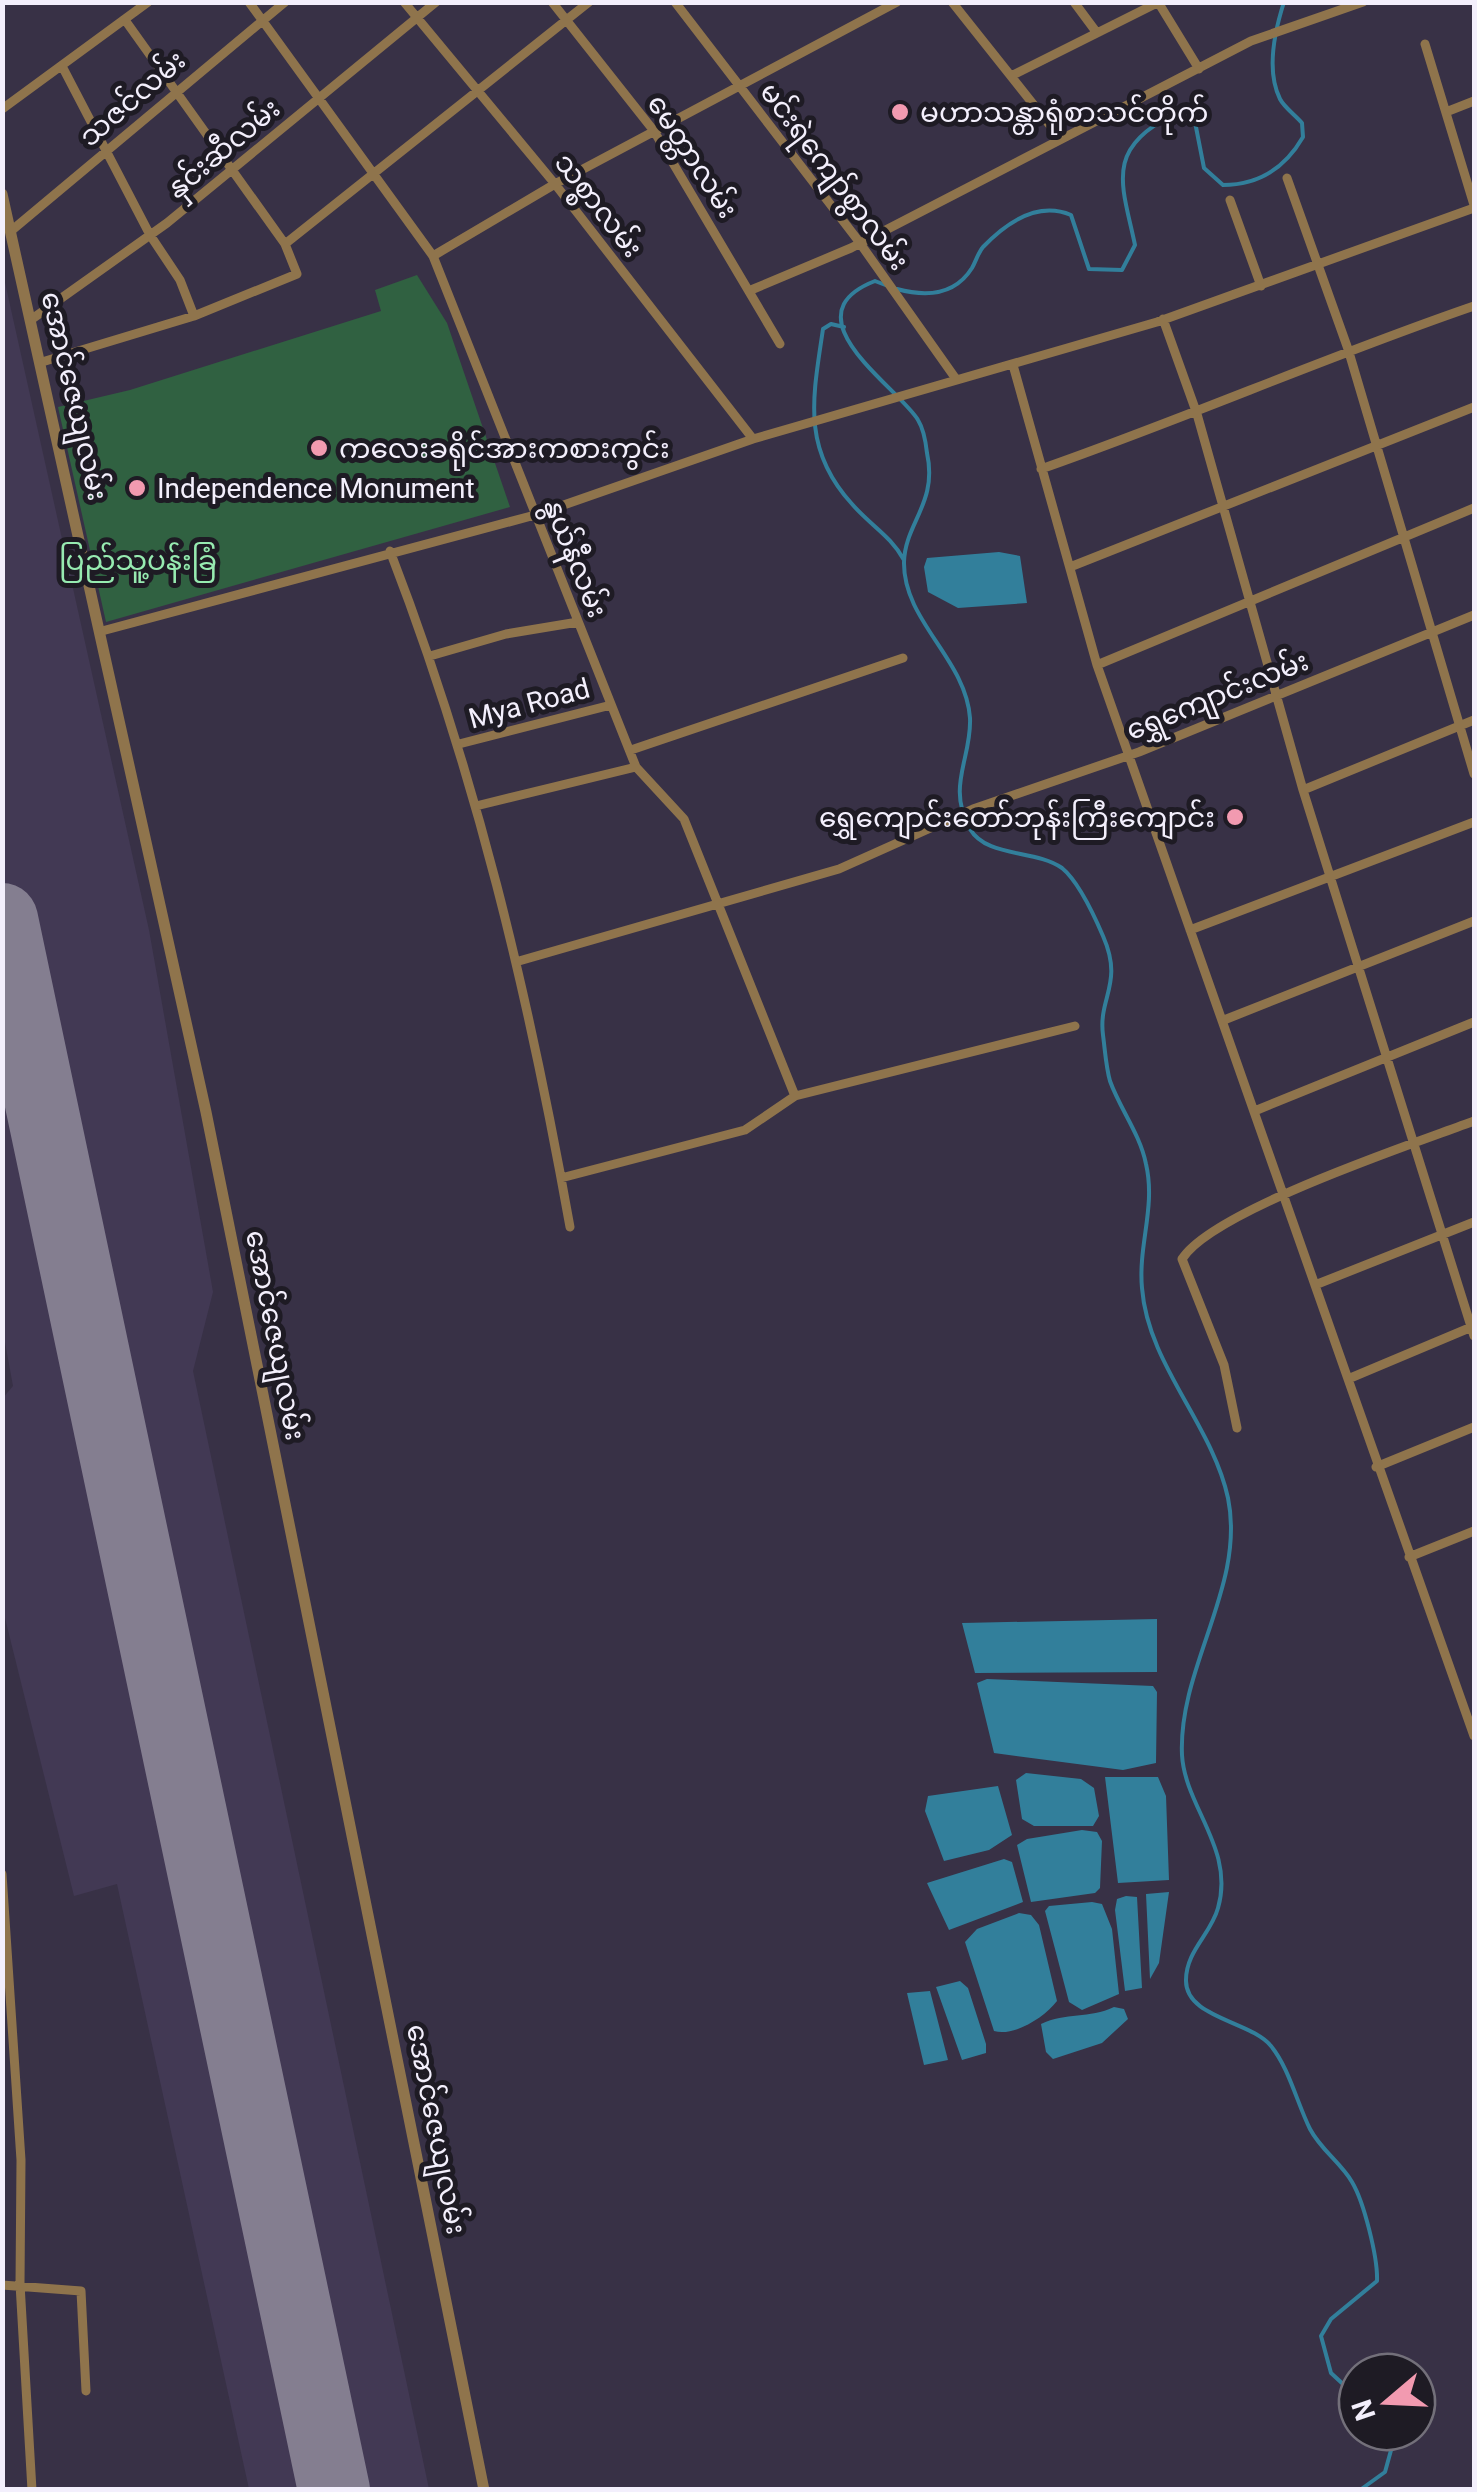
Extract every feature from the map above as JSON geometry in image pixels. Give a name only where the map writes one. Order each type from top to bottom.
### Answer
[{"type":"street","points":[[2,109],[64,68],[148,2]]},
{"type":"street","name":"နွယ်နီလမ်း","points":[[249,2],[433,256],[636,767],[684,818],[716,907],[795,1096]]},
{"type":"street","name":"သဇင်လမ်း","points":[[11,231],[285,2]]},
{"type":"street","name":"သစ္စာလမ်း","points":[[404,2],[555,184],[754,439]]},
{"type":"street","name":"နှင်းဆီလမ်း","points":[[32,318],[150,236],[436,2]]},
{"type":"street","name":"မေတ္တာလမ်း","points":[[552,2],[654,131],[780,344]]},
{"type":"street","points":[[285,244],[589,2]]},
{"type":"street","name":"မင်းရဲကျော်စွာလမ်း","points":[[674,2],[860,243],[956,379]]},
{"type":"street","points":[[433,256],[555,184],[897,2]]},
{"type":"street","points":[[952,2],[1060,138]]},
{"type":"street","points":[[1074,2],[1096,34]]},
{"type":"street","points":[[751,290],[860,243],[1252,42],[1363,2]]},
{"type":"street","points":[[1011,76],[1158,3],[1200,69]]},
{"type":"street","points":[[42,362],[194,316],[297,274],[285,244],[125,20]]},
{"type":"street","points":[[102,631],[535,515],[754,439],[1164,320],[1474,206],[1426,44]]},
{"type":"street","points":[[64,68],[150,236],[180,280],[194,316]]},
{"type":"street","points":[[1446,112],[1474,101]]},
{"type":"street","points":[[1288,178],[1378,444],[1474,774]]},
{"type":"street","name":"အောင်ဇေယျလမ်း","points":[[2,194],[206,1112],[484,2490]]},
{"type":"street","points":[[1230,200],[1261,286]]},
{"type":"street","points":[[1041,469],[1196,414],[1348,349],[1474,306]]},
{"type":"street","points":[[1164,320],[1224,508],[1303,790],[1474,1330],[1348,1379]]},
{"type":"street","points":[[1013,365],[1097,664],[1286,1196],[1376,1467],[1474,1731]]},
{"type":"street","points":[[1070,567],[1474,407]]},
{"type":"street","points":[[1097,664],[1474,508]]},
{"type":"street","points":[[390,551],[459,744],[519,961],[570,1227]]},
{"type":"street","name":"ရွှေကျောင်းလမ်း","points":[[519,961],[716,907],[839,868],[973,809],[1129,756],[1474,615]]},
{"type":"street","points":[[430,656],[506,634],[578,622]]},
{"type":"street","points":[[630,750],[903,658]]},
{"type":"street","name":"Mya Road","points":[[459,744],[610,705]]},
{"type":"street","points":[[1303,790],[1474,720]]},
{"type":"street","points":[[476,806],[636,767]]},
{"type":"street","points":[[1190,930],[1474,822]]},
{"type":"street","points":[[1224,1020],[1362,969],[1474,921]]},
{"type":"street","points":[[1256,1110],[1474,1022]]},
{"type":"street","points":[[562,1178],[746,1130],[795,1096],[1075,1026]]},
{"type":"street","points":[[1236,1428],[1224,1365],[1182,1259],[1192,1243],[1286,1196],[1474,1121]]},
{"type":"street","points":[[1316,1285],[1474,1222]]},
{"type":"street","points":[[1376,1467],[1474,1426]]},
{"type":"street","points":[[1409,1558],[1474,1531]]},
{"type":"street","points":[[2,1874],[8,2036],[21,2160],[20,2284],[32,2490]]},
{"type":"street","points":[[2,2285],[81,2291],[86,2390]]},
{"type":"shaded area","points":[[2,269],[149,930],[213,1292],[193,1371],[429,2489],[249,2489],[117,1884],[74,1896],[3,1610],[2,1399],[13,1386],[2,1326]]},
{"type":"green space","name":"ကလေးခရိုင်အားကစားကွင်း","points":[[417,275],[447,323],[510,507],[106,622],[58,407],[130,390],[381,311],[375,290]]},
{"type":"water","points":[[999,552],[1020,556],[1027,603],[958,608],[928,592],[924,567],[927,558]]},
{"type":"water","points":[[1157,1619],[1157,1672],[975,1673],[962,1623]]},
{"type":"water","points":[[987,1679],[1153,1686],[1157,1692],[1156,1763],[1123,1770],[994,1753],[977,1683]]},
{"type":"water","points":[[1026,1773],[1081,1779],[1094,1788],[1099,1816],[1093,1826],[1034,1826],[1022,1819],[1016,1780]]},
{"type":"water","points":[[1105,1777],[1158,1777],[1166,1796],[1169,1880],[1118,1883]]},
{"type":"water","points":[[998,1786],[1012,1835],[989,1850],[944,1861],[925,1811],[928,1796]]},
{"type":"water","points":[[1082,1830],[1097,1832],[1102,1841],[1100,1888],[1095,1893],[1031,1902],[1017,1845],[1027,1839]]},
{"type":"water","points":[[1004,1859],[1012,1862],[1023,1902],[949,1930],[927,1883]]},
{"type":"water","points":[[1169,1892],[1159,1963],[1150,1979],[1146,1894]]},
{"type":"water","points":[[1137,1897],[1142,1988],[1125,1991],[1115,1910],[1117,1899]]},
{"type":"water","points":[[1102,1904],[1112,1929],[1119,1994],[1082,2010],[1069,2002],[1045,1911],[1049,1906]]},
{"type":"water","points":[[1019,1913],[1031,1915],[1039,1925],[1057,2001],[1028,2024],[1011,2031],[994,2031],[965,1942],[977,1929]]},
{"type":"water","points":[[960,1981],[968,1988],[986,2044],[986,2053],[962,2060],[936,1987]]},
{"type":"water","points":[[930,1991],[948,2060],[924,2065],[907,1993]]},
{"type":"water","points":[[1114,2007],[1124,2009],[1128,2019],[1102,2043],[1053,2059],[1046,2052],[1041,2024]]},
{"type":"waterway","points":[[897,289],[929,293],[957,284],[972,268],[983,247],[1002,229],[1035,212],[1071,215],[1089,269],[1122,270],[1135,245],[1123,187],[1127,156],[1151,128],[1173,115],[1195,122],[1204,168],[1223,185],[1248,182],[1270,173],[1288,158],[1303,137],[1302,123],[1282,102],[1273,76],[1275,38],[1284,2]]},
{"type":"waterway","points":[[888,286],[875,281],[850,296],[841,313],[844,332],[856,352],[907,406],[924,436],[928,486],[906,548],[906,583],[913,603],[966,697],[970,732],[960,786],[963,814],[970,829],[988,845],[1062,868],[1080,890],[1103,936],[1111,966],[1102,1022],[1110,1081],[1139,1142],[1149,1180],[1141,1272],[1147,1316],[1168,1369],[1209,1445],[1228,1498],[1228,1563],[1190,1690],[1182,1755],[1191,1793],[1215,1847],[1221,1887],[1215,1917],[1190,1960],[1186,1980],[1196,2003],[1271,2046],[1288,2075],[1310,2129],[1357,2191],[1373,2245],[1377,2281],[1331,2319],[1321,2336],[1331,2373],[1337,2379]]},
{"type":"waterway","points":[[844,327],[831,324],[823,329],[814,399],[818,442],[836,483],[904,560]]},
{"type":"waterway","points":[[1360,2490],[1385,2472],[1391,2452]]},
{"type":"runway","points":[[2,919],[334,2490]]},
{"type":"place","name":"မဟာသန္တာရုံစာသင်တိုက်","points":[[900,112]]},
{"type":"place","name":"ကလေးခရိုင်အားကစားကွင်း","points":[[319,448]]},
{"type":"place","name":"Independence Monument","points":[[137,488]]},
{"type":"place","name":"ရွှေကျောင်းတော်ဘုန်းကြီးကျောင်း","points":[[1235,817]]},
{"type":"park label","name":"ပြည်သူ့ပန်းခြံ","points":[[138,560]]}]
